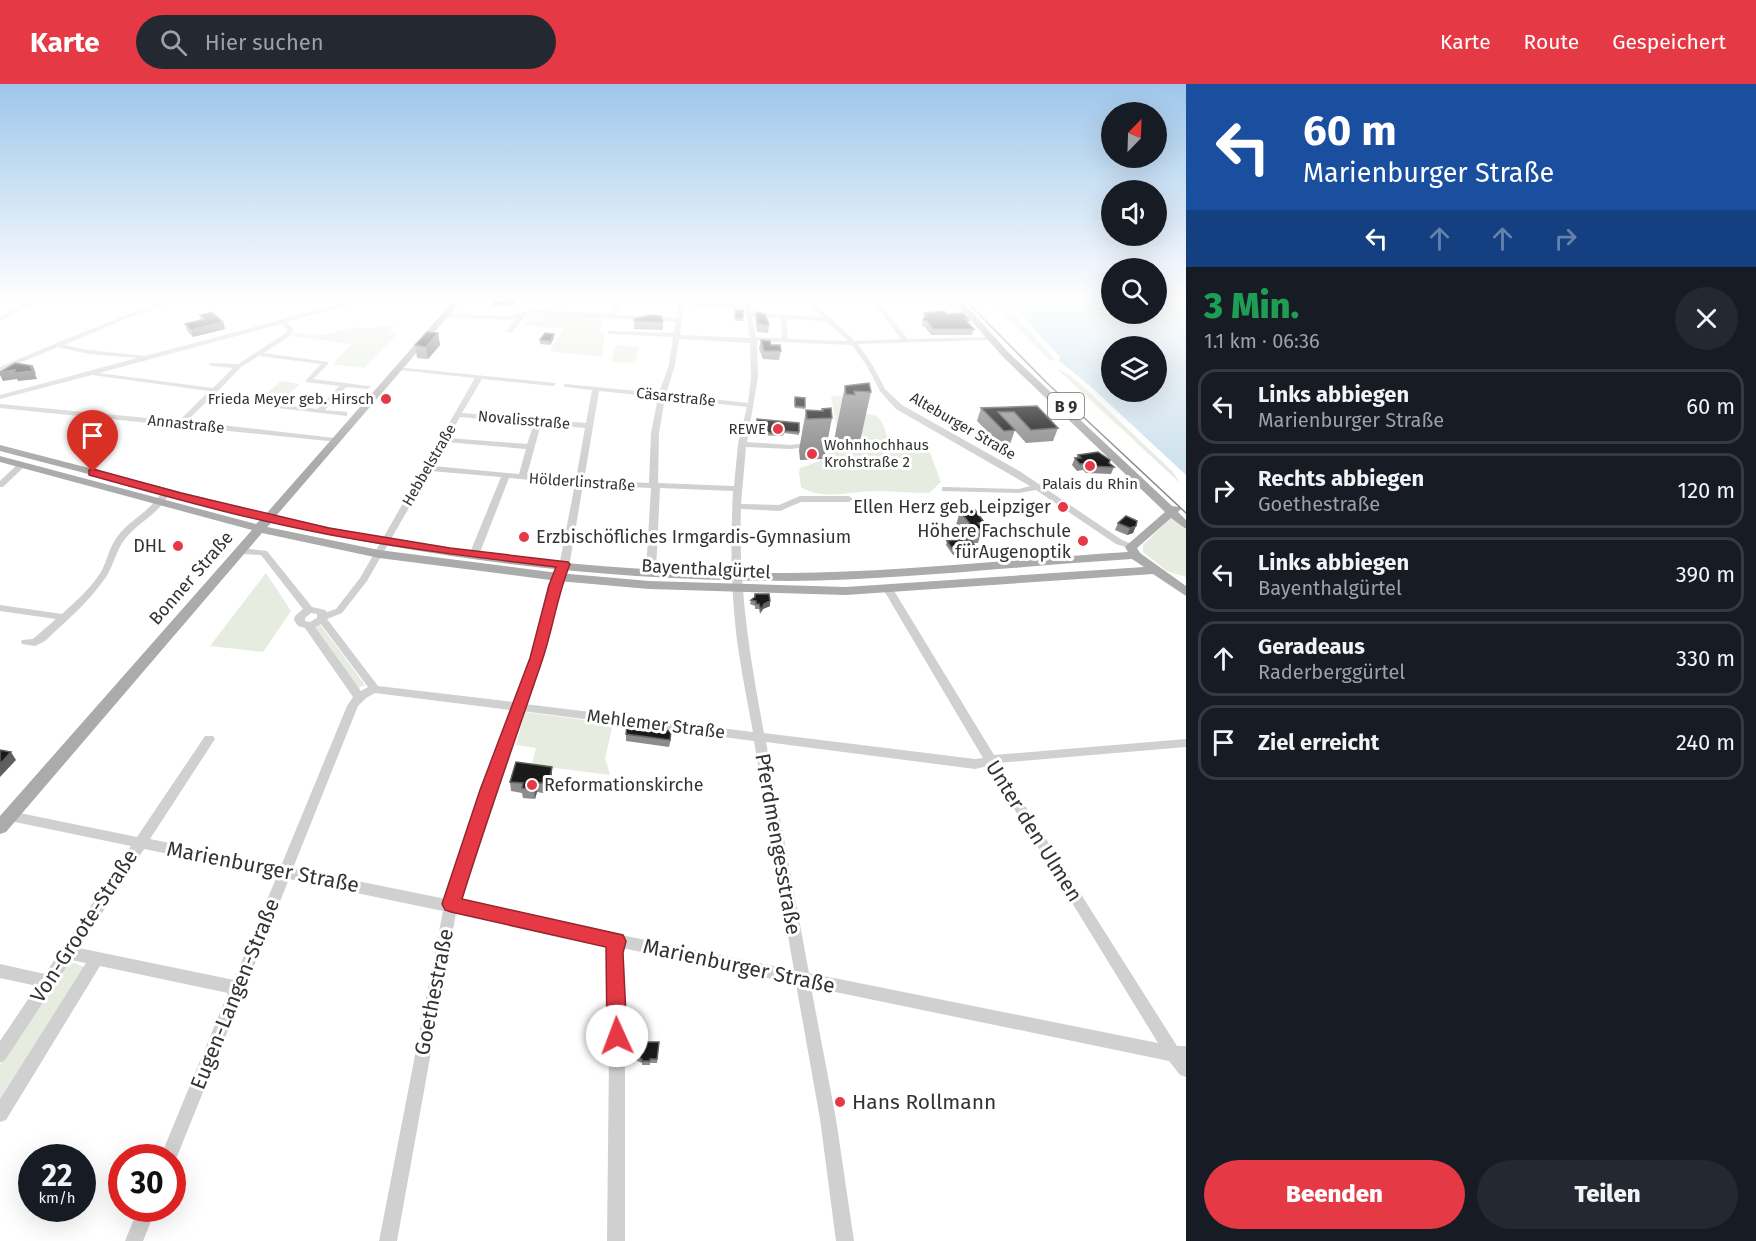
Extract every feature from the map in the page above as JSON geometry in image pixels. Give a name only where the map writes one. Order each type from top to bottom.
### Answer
[{"type":"main road","name":"Bonner Straße","points":[[5,821],[411,354]]},
{"type":"main road","name":"B 9","points":[[1007,354],[1186,520]]},
{"type":"main road","name":"B 9","points":[[1013,354],[1173,510],[1186,526]]},
{"type":"main road","points":[[1,455],[19,452],[100,475],[164,498]]},
{"type":"main road","points":[[1,455],[20,464],[81,482],[164,498]]},
{"type":"main road","points":[[20,464],[27,459],[45,459]]},
{"type":"main road","points":[[81,482],[88,477],[100,475]]},
{"type":"main road","name":"Bayenthalgürtel","points":[[164,498],[351,535],[474,555],[651,571],[737,583],[890,574],[1134,550]]},
{"type":"main road","name":"Bayenthalgürtel","points":[[164,498],[223,520],[275,534],[379,554],[558,577],[889,589],[1151,566]]},
{"type":"main road","points":[[1134,550],[1173,510]]},
{"type":"main road","points":[[223,520],[245,545],[254,538],[275,534]]},
{"type":"main road","points":[[340,547],[349,541],[351,535]]},
{"type":"main road","name":"Alteburger Straße","points":[[1134,550],[1151,566],[1183,587]]},
{"type":"main road","points":[[871,575],[870,582],[889,589],[898,581],[890,574]]},
{"type":"street","points":[[0,369],[35,354]]},
{"type":"street","points":[[112,354],[144,359]]},
{"type":"street","points":[[0,397],[163,354]]},
{"type":"street","points":[[181,423],[239,366],[256,354],[326,363],[308,381],[367,387]]},
{"type":"street","points":[[651,571],[655,433],[674,354]]},
{"type":"street","name":"Pferdmengesstraße","points":[[754,354],[755,366],[737,489],[737,583],[744,653],[828,1119],[845,1241]]},
{"type":"street","name":"Alteburger Straße","points":[[861,354],[882,390],[910,414],[1015,472],[1134,550]]},
{"type":"street","points":[[212,364],[239,366]]},
{"type":"street","points":[[399,368],[553,384]]},
{"type":"street","points":[[91,372],[214,390]]},
{"type":"street","name":"Hebbelstraße","points":[[308,625],[339,611],[379,554],[480,376]]},
{"type":"street","points":[[320,411],[345,385]]},
{"type":"street","name":"Cäsarstraße","points":[[566,385],[750,405]]},
{"type":"street","name":"Goethestraße","points":[[388,1241],[451,904],[490,783],[536,658],[558,577],[564,564],[596,389]]},
{"type":"street","points":[[205,398],[344,414]]},
{"type":"street","name":"Annastraße","points":[[0,406],[335,440]]},
{"type":"street","name":"Novalisstraße","points":[[458,415],[590,426]]},
{"type":"street","points":[[522,477],[538,421]]},
{"type":"street","points":[[444,440],[531,447]]},
{"type":"street","points":[[742,444],[785,447],[815,444]]},
{"type":"street","points":[[0,485],[20,464]]},
{"type":"street","name":"Hölderlinstraße","points":[[428,468],[579,482],[737,489]]},
{"type":"street","points":[[474,555],[506,475]]},
{"type":"street","points":[[945,489],[1019,491],[1037,487]]},
{"type":"street","points":[[26,642],[35,643],[41,639],[63,617],[103,575],[120,539],[164,498]]},
{"type":"street","points":[[737,506],[780,508],[800,500],[849,499]]},
{"type":"street","points":[[245,545],[266,556],[309,610]]},
{"type":"street","name":"Unter den Ulmen","points":[[889,589],[991,762],[1180,1054],[1186,1069]]},
{"type":"street","points":[[0,608],[63,617]]},
{"type":"street","points":[[309,610],[319,611],[323,618],[375,689],[359,697],[308,625],[302,624],[299,620],[300,616],[309,610]]},
{"type":"street","name":"Mehlemer Straße","points":[[375,689],[975,764],[1011,757],[1186,743]]},
{"type":"street","name":"Eugen-Langen-Straße","points":[[174,1144],[353,706],[359,697]]},
{"type":"street","name":"Von-Groote-Straße","points":[[0,1055],[209,738]]},
{"type":"street","name":"Marienburger Straße","points":[[5,821],[140,842],[451,904],[802,980],[1180,1054]]},
{"type":"street","points":[[616,1241],[617,1057],[614,953],[617,941]]},
{"type":"street","points":[[66,952],[238,988]]},
{"type":"street","name":"Von-Groote-Straße","points":[[0,1114],[97,958]]},
{"type":"street","points":[[0,970],[47,981]]},
{"type":"street","points":[[134,1241],[142,1222]]},
{"type":"shaded area","points":[[342,354],[378,354],[364,368],[333,364]]},
{"type":"shaded area","points":[[576,354],[602,354],[602,357]]},
{"type":"shaded area","points":[[613,354],[637,354],[635,363],[611,362]]},
{"type":"shaded area","points":[[1043,354],[1050,354],[1055,359],[1050,361]]},
{"type":"shaded area","points":[[1057,369],[1067,373],[1087,390],[1173,472],[1180,483]]},
{"type":"shaded area","points":[[281,381],[300,384],[280,402],[260,399]]},
{"type":"shaded area","points":[[831,396],[850,397],[853,413],[878,417],[888,439],[923,444],[930,453],[941,482],[929,493],[876,491],[819,494],[801,487],[800,468],[828,458],[829,451],[860,451],[864,448],[863,437],[837,430]]},
{"type":"shaded area","points":[[1171,518],[1175,518],[1186,530],[1186,577],[1167,571],[1143,552],[1143,545]]},
{"type":"shaded area","points":[[266,573],[291,611],[263,652],[210,646]]},
{"type":"shaded area","points":[[320,624],[365,685],[358,688],[313,626]]},
{"type":"shaded area","points":[[525,712],[613,724],[605,758],[610,775],[532,765],[536,748],[516,745]]},
{"type":"shaded area","points":[[74,963],[84,967],[0,1099],[0,1065],[64,966]]},
{"type":"water","points":[[1057,354],[1101,354],[1101,396],[1059,361],[1060,357]]},
{"type":"water","points":[[1167,354],[1186,354],[1186,475],[1107,402],[1167,402]]},
{"type":"building","points":[[15,363],[33,366],[30,366],[33,371],[0,372]]},
{"type":"building","points":[[869,383],[871,392],[854,391],[855,395],[846,394],[845,386]]},
{"type":"building","points":[[795,397],[805,398],[805,407],[795,406]]},
{"type":"building","points":[[1037,406],[1058,428],[1031,430],[1014,412],[998,412],[1015,430],[1004,431],[981,408]]},
{"type":"building","points":[[831,408],[832,418],[807,419],[806,410],[823,411],[822,409]]},
{"type":"building","name":"REWE","points":[[757,419],[799,423],[799,432],[783,431],[783,434],[757,432]]},
{"type":"building","points":[[1098,452],[1110,460],[1109,463],[1114,467],[1080,464],[1075,458],[1081,458],[1078,455]]},
{"type":"building","points":[[975,510],[984,522],[978,523],[983,529],[974,529],[960,511]]},
{"type":"building","points":[[1126,516],[1137,521],[1136,526],[1130,528],[1118,523]]},
{"type":"building","points":[[970,539],[977,549],[954,551],[947,541]]},
{"type":"building","points":[[755,594],[769,594],[770,601],[764,604],[761,610],[756,601],[751,600]]},
{"type":"building","points":[[627,726],[671,731],[670,740],[626,734]]},
{"type":"building","points":[[0,750],[11,752],[0,764]]},
{"type":"building","points":[[516,762],[552,767],[550,778],[543,783],[537,783],[534,790],[522,788],[523,783],[510,782]]},
{"type":"building","points":[[636,1042],[659,1042],[657,1059],[642,1061],[635,1056]]},
{"type":"tram line","points":[[1018,354],[1186,513]]},
{"type":"place","name":"Frieda Meyer geb. Hirsch","points":[[386,399]]},
{"type":"place","name":"REWE","points":[[778,429]]},
{"type":"place","name":"Wohnhochhaus Krohstraße 2","points":[[812,454]]},
{"type":"place","name":"Palais du Rhin","points":[[1090,466]]},
{"type":"place","name":"Ellen Herz geb. Leipziger","points":[[1063,507]]},
{"type":"place","name":"Erzbischöfliches Irmgardis-Gymnasium","points":[[524,537]]},
{"type":"place","name":"Höhere Fachschule fürAugenoptik","points":[[1083,541]]},
{"type":"place","name":"DHL","points":[[178,546]]},
{"type":"place","name":"Reformationskirche","points":[[532,785]]},
{"type":"place","name":"Hans Rollmann","points":[[840,1102]]},
{"type":"route","points":[[93,472],[179,496],[329,531],[450,551],[564,564],[555,585],[536,658],[472,836],[451,904],[617,941],[614,953],[617,1036]]}]
